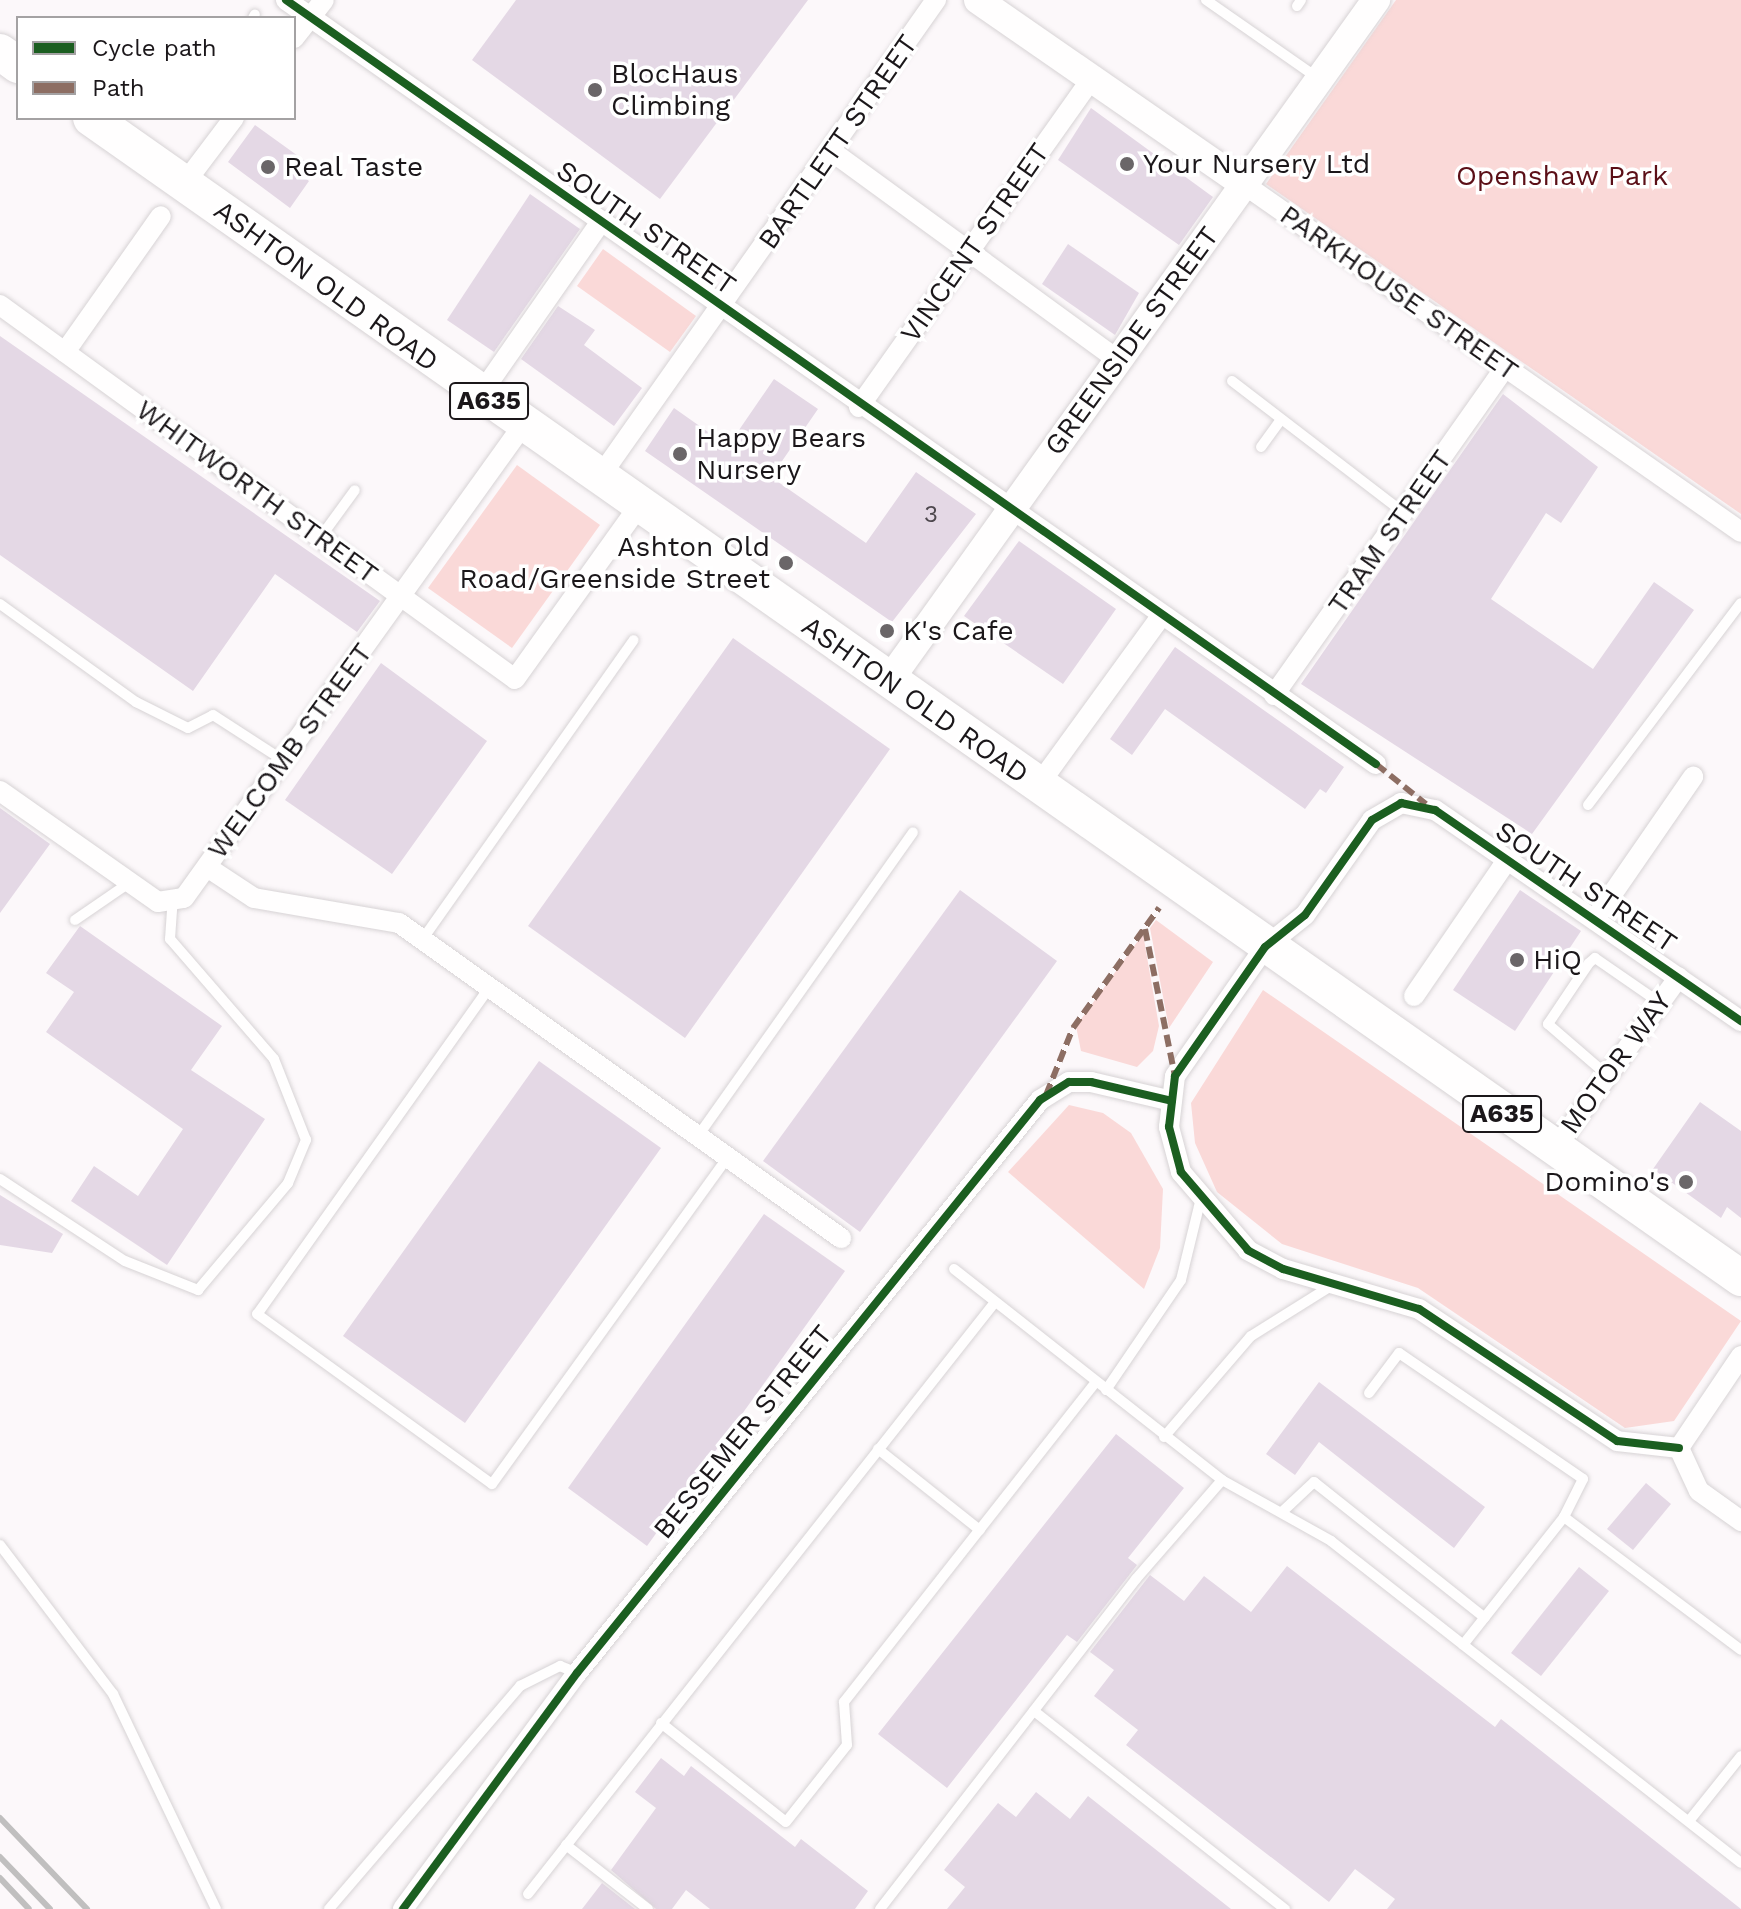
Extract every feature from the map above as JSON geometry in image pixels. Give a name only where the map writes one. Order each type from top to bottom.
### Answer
[{"type":"highway","name":"ASHTON OLD ROAD","points":[[94,120],[1037,787],[1741,1278]]},
{"type":"street","name":"SOUTH STREET","points":[[286,0],[1009,513],[1376,764]]},
{"type":"street","points":[[296,35],[324,0]]},
{"type":"street","name":"BARTLETT STREET","points":[[599,478],[834,153],[936,0]]},
{"type":"street","name":"PARKHOUSE STREET","points":[[978,0],[1741,532]]},
{"type":"street","name":"GREENSIDE STREET","points":[[888,682],[1376,0]]},
{"type":"street","name":"VINCENT STREET","points":[[859,407],[1091,79]]},
{"type":"street","points":[[184,184],[232,120]]},
{"type":"street","points":[[834,153],[1119,361]]},
{"type":"street","points":[[65,352],[161,216]]},
{"type":"street","points":[[480,395],[600,223]]},
{"type":"street","name":"WHITWORTH STREET","points":[[0,305],[515,679],[639,506]]},
{"type":"street","name":"TRAM STREET","points":[[1274,695],[1505,367]]},
{"type":"street","name":"WELCOMB STREET","points":[[173,900],[184,898],[207,867],[523,425]]},
{"type":"street","points":[[1037,787],[1160,618]]},
{"type":"street","points":[[1595,919],[1693,777]]},
{"type":"street","points":[[0,791],[158,902],[173,900]]},
{"type":"street","name":"SOUTH STREET","points":[[1265,947],[1305,915],[1372,820],[1401,803],[1435,810],[1741,1021]]},
{"type":"street","points":[[1414,996],[1507,860]]},
{"type":"street","points":[[207,867],[254,898],[371,916],[422,940],[841,1238]]},
{"type":"street","points":[[1265,947],[1175,1076],[1173,1150],[1200,1202],[1248,1250],[1333,1285],[1419,1309],[1617,1441],[1679,1448]]},
{"type":"street","name":"MOTOR WAY","points":[[1554,1150],[1679,977]]},
{"type":"street","name":"BESSEMER STREET","points":[[403,1909],[577,1673],[1040,1100],[1069,1082],[1091,1082],[1172,1101]]},
{"type":"street","points":[[1679,1448],[1741,1356]]},
{"type":"street","points":[[1679,1448],[1699,1491],[1741,1521]]},
{"type":"lane","points":[[1206,0],[1320,79]]},
{"type":"lane","points":[[1232,381],[1404,513]]},
{"type":"lane","points":[[1261,447],[1281,419]]},
{"type":"lane","points":[[320,538],[355,490]]},
{"type":"lane","points":[[1588,805],[1741,603]]},
{"type":"lane","points":[[0,604],[136,702],[188,728],[213,715],[284,761]]},
{"type":"lane","points":[[422,940],[634,640]]},
{"type":"lane","points":[[698,1136],[913,832]]},
{"type":"lane","points":[[75,920],[129,883]]},
{"type":"lane","points":[[0,1179],[125,1261],[198,1290],[288,1183],[306,1140],[274,1059],[170,939],[173,900]]},
{"type":"lane","points":[[1607,1075],[1548,1024],[1589,963],[1595,958],[1660,1003]]},
{"type":"lane","points":[[489,988],[257,1314],[479,1475],[492,1484],[728,1157]]},
{"type":"lane","points":[[1106,1390],[1176,1289],[1200,1202]]},
{"type":"lane","points":[[954,1269],[1222,1480],[1331,1541],[1741,1863]]},
{"type":"lane","points":[[1164,1437],[1251,1336],[1333,1285]]},
{"type":"lane","points":[[528,1894],[995,1302]]},
{"type":"lane","points":[[1369,1393],[1399,1353],[1583,1479],[1564,1517],[1463,1645]]},
{"type":"lane","points":[[661,1723],[786,1822],[847,1745],[844,1702],[1096,1382]]},
{"type":"lane","points":[[878,1449],[980,1530]]},
{"type":"lane","points":[[880,1909],[1034,1711],[1222,1480]]},
{"type":"lane","points":[[1282,1512],[1314,1482],[1485,1618]]},
{"type":"lane","points":[[1564,1517],[1741,1650]]},
{"type":"lane","points":[[0,1545],[113,1694],[216,1909]]},
{"type":"lane","points":[[329,1909],[520,1686],[560,1666],[577,1673]]},
{"type":"lane","points":[[1034,1711],[1285,1909]]},
{"type":"lane","points":[[1689,1821],[1741,1756]]},
{"type":"lane","points":[[566,1845],[648,1909]]},
{"type":"green space","name":"Openshaw Park","points":[[1396,0],[1741,0],[1741,514],[1266,184]]},
{"type":"green space","points":[[603,249],[696,316],[670,352],[577,286]]},
{"type":"green space","points":[[517,465],[600,525],[512,648],[428,588]]},
{"type":"green space","points":[[1156,920],[1213,962],[1169,1028],[1150,928]]},
{"type":"green space","points":[[1143,934],[1159,1026],[1153,1051],[1137,1067],[1081,1051],[1076,1026]]},
{"type":"green space","points":[[1263,990],[1741,1321],[1674,1421],[1625,1428],[1418,1288],[1282,1244],[1217,1192],[1195,1143],[1191,1103]]},
{"type":"green space","points":[[1069,1105],[1103,1113],[1131,1133],[1163,1189],[1160,1248],[1144,1289],[1008,1172]]},
{"type":"building","points":[[516,0],[808,0],[660,199],[472,60]]},
{"type":"building","points":[[1091,108],[1213,197],[1179,245],[1058,160]]},
{"type":"building","name":"Real Taste","points":[[255,125],[305,161],[297,172],[309,181],[290,208],[228,162]]},
{"type":"building","points":[[530,194],[580,229],[494,352],[447,320]]},
{"type":"building","points":[[1068,244],[1139,293],[1115,335],[1042,284]]},
{"type":"building","points":[[558,306],[595,330],[584,345],[642,388],[614,426],[521,359]]},
{"type":"building","points":[[0,336],[380,601],[357,632],[275,574],[193,691],[0,555]]},
{"type":"building","points":[[774,379],[818,409],[771,477],[866,543],[916,472],[976,514],[892,622],[645,451],[674,408],[728,446]]},
{"type":"building","points":[[1503,394],[1598,467],[1561,523],[1546,513],[1491,599],[1593,669],[1654,582],[1694,610],[1532,834],[1301,684]]},
{"type":"building","points":[[1019,541],[1116,609],[1063,684],[964,616]]},
{"type":"building","points":[[733,638],[890,749],[685,1038],[528,926]]},
{"type":"building","points":[[1175,647],[1344,767],[1326,793],[1320,789],[1305,809],[1165,709],[1132,755],[1110,739]]},
{"type":"building","points":[[381,663],[487,741],[392,874],[285,800]]},
{"type":"building","points":[[0,808],[50,844],[0,913]]},
{"type":"building","points":[[960,890],[1057,961],[860,1232],[763,1161]]},
{"type":"building","name":"HiQ","points":[[1520,890],[1581,931],[1515,1031],[1453,990]]},
{"type":"building","points":[[80,926],[222,1026],[191,1070],[265,1119],[167,1265],[71,1201],[94,1166],[138,1196],[183,1129],[46,1032],[74,992],[46,973]]},
{"type":"building","points":[[539,1061],[661,1148],[465,1423],[343,1336]]},
{"type":"building","points":[[1700,1102],[1741,1131],[1741,1218],[1727,1207],[1721,1218],[1653,1169]]},
{"type":"building","points":[[0,1195],[63,1234],[52,1253],[0,1245]]},
{"type":"building","points":[[764,1214],[845,1271],[647,1546],[568,1488]]},
{"type":"building","points":[[1319,1382],[1485,1507],[1454,1548],[1319,1442],[1295,1475],[1266,1454]]},
{"type":"building","points":[[1116,1434],[1184,1488],[1128,1558],[1137,1565],[1077,1642],[1067,1635],[947,1788],[878,1734]]},
{"type":"building","points":[[1646,1483],[1671,1504],[1633,1550],[1607,1529]]},
{"type":"building","points":[[1287,1566],[1495,1727],[1501,1719],[1741,1909],[1387,1909],[1395,1899],[1355,1869],[1329,1902],[1126,1745],[1138,1730],[1094,1696],[1114,1670],[1090,1652],[1150,1575],[1184,1601],[1204,1576],[1251,1612]]},
{"type":"building","points":[[1579,1567],[1609,1591],[1541,1676],[1511,1653]]},
{"type":"building","points":[[661,1758],[684,1776],[691,1766],[795,1847],[801,1839],[868,1891],[855,1909],[710,1909],[686,1890],[672,1909],[656,1909],[611,1870],[656,1808],[635,1792]]},
{"type":"building","points":[[1036,1792],[1070,1819],[1088,1796],[1231,1909],[947,1909],[965,1887],[944,1870],[998,1803],[1016,1817]]},
{"type":"building","points":[[602,1883],[635,1909],[582,1909]]},
{"type":"railway","points":[[0,1818],[87,1909]]},
{"type":"railway","points":[[0,1857],[50,1909]]},
{"type":"railway","points":[[0,1878],[29,1909]]},
{"type":"marked path","points":[[1376,764],[1426,804]]},
{"type":"marked path","points":[[1046,1095],[1073,1028],[1159,908]]},
{"type":"marked path","points":[[1145,929],[1175,1076]]},
{"type":"cycle path","points":[[286,0],[1376,764]]},
{"type":"cycle path","points":[[1679,1448],[1617,1441],[1419,1309],[1283,1269],[1248,1250],[1181,1172],[1169,1127],[1175,1076],[1265,947],[1305,915],[1372,820],[1401,803],[1435,810],[1741,1021]]},
{"type":"cycle path","points":[[403,1909],[577,1673],[1040,1100],[1069,1082],[1091,1082],[1172,1101]]},
{"type":"place","name":"BlocHaus Climbing","points":[[595,90]]},
{"type":"place","name":"Your Nursery Ltd","points":[[1127,164]]},
{"type":"place","name":"Real Taste","points":[[268,167]]},
{"type":"place","name":"Happy Bears Nursery","points":[[680,454]]},
{"type":"place","name":"Ashton Old Road/Greenside Street","points":[[786,563]]},
{"type":"place","name":"K's Cafe","points":[[887,631]]},
{"type":"place","name":"HiQ","points":[[1517,960]]},
{"type":"place","name":"Domino's","points":[[1686,1182]]}]
